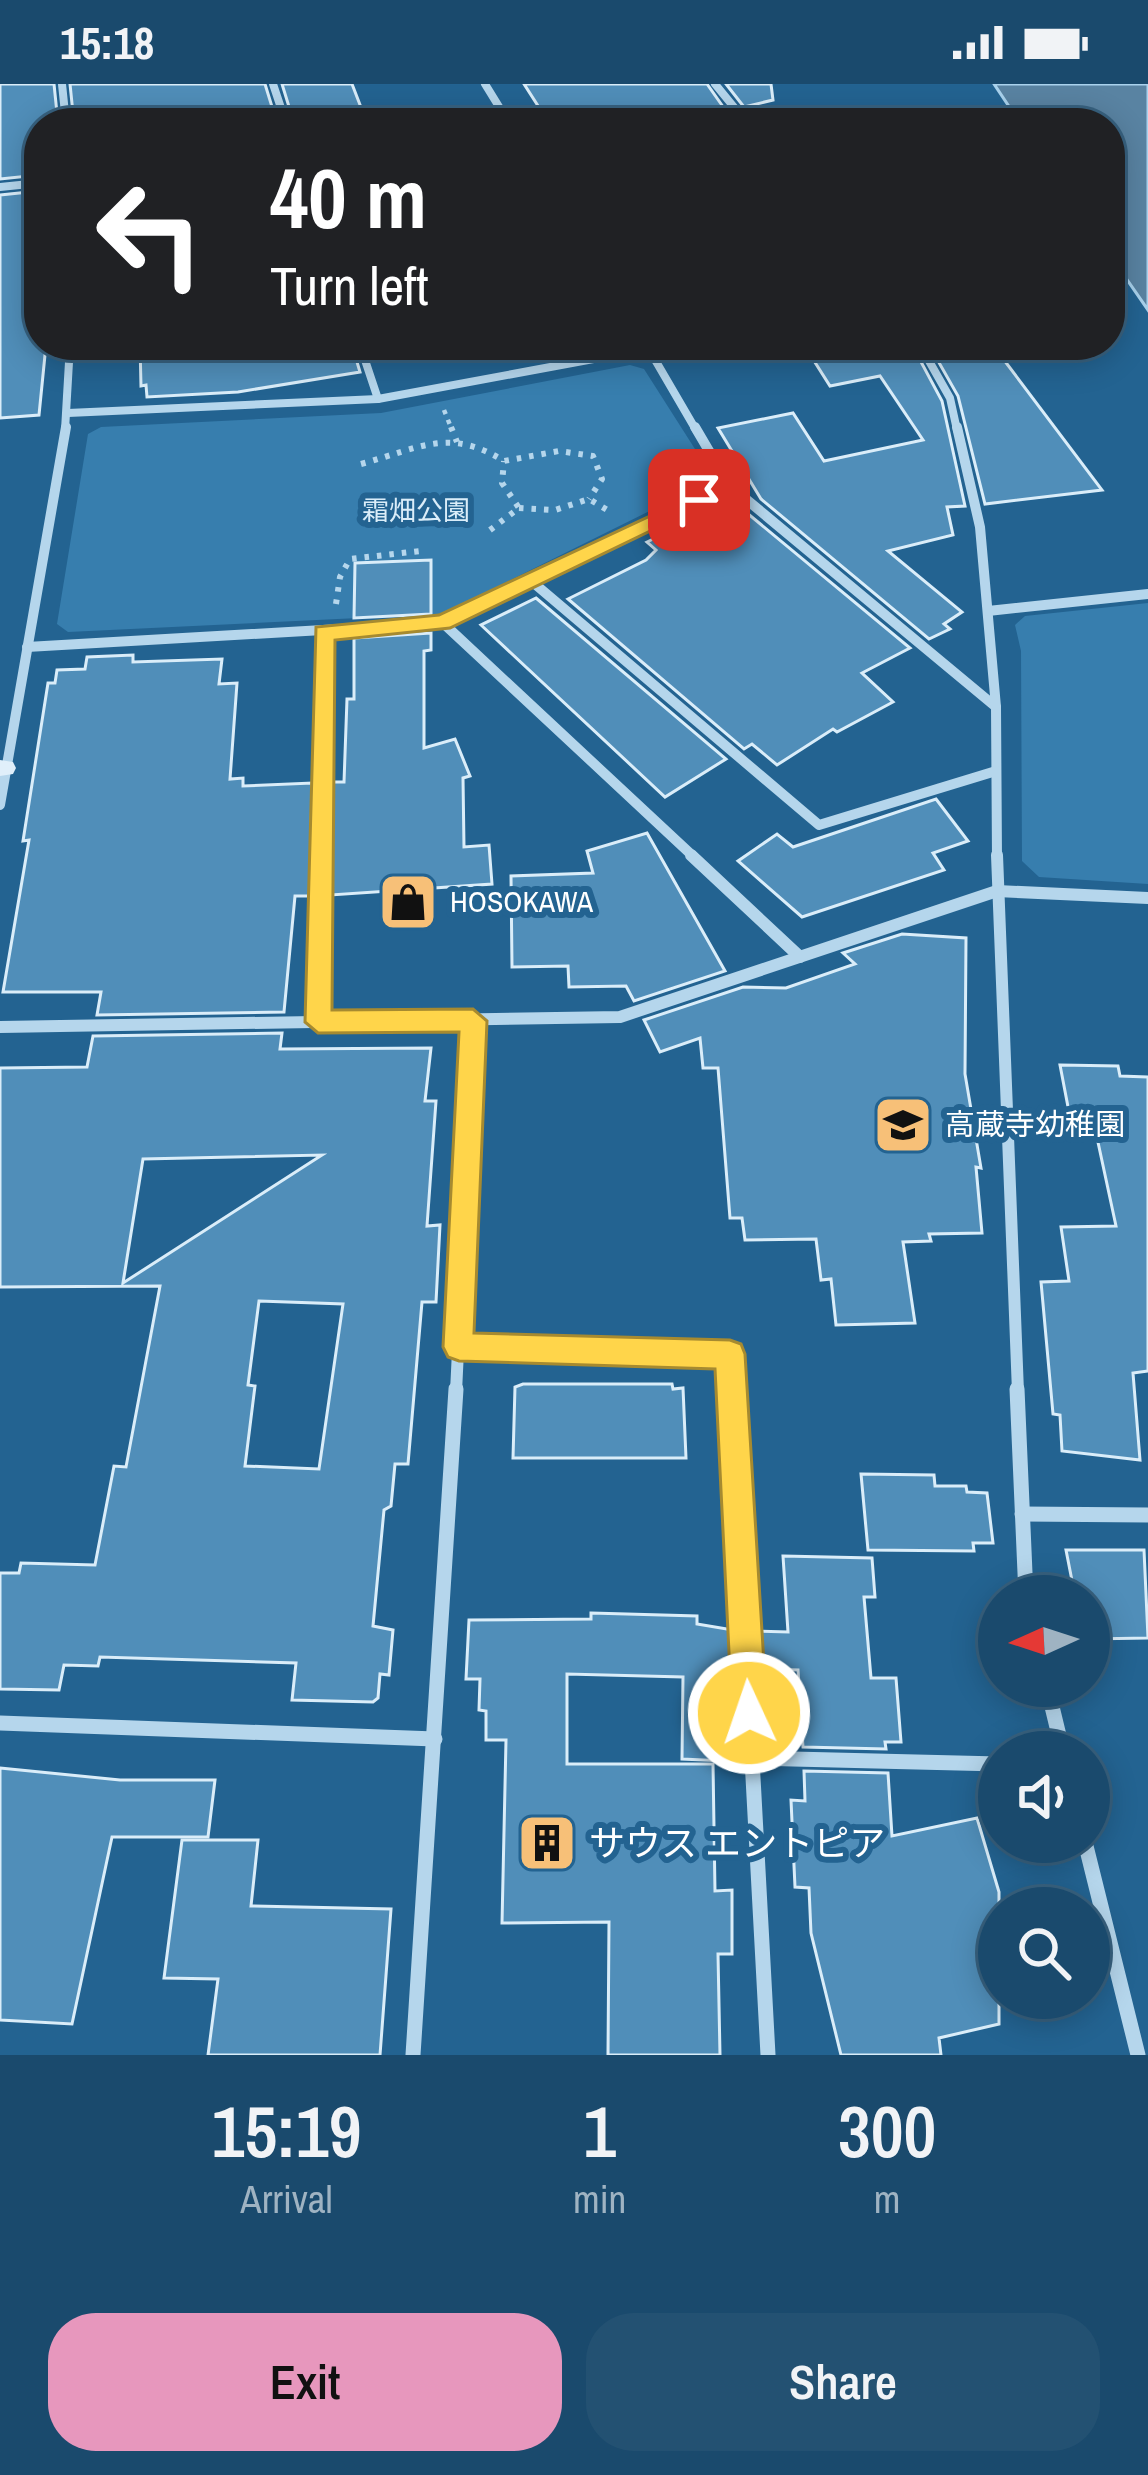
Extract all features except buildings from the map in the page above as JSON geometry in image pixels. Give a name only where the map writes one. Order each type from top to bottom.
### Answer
[{"type":"street","points":[[715,84],[735,108]]},
{"type":"street","points":[[0,805],[68,413],[70,360]]},
{"type":"street","points":[[365,360],[378,399]]},
{"type":"street","points":[[68,413],[378,399],[580,360]]},
{"type":"street","points":[[655,360],[729,485],[997,707]]},
{"type":"street","points":[[928,360],[950,398],[980,527],[997,707],[997,891],[1025,1575]]},
{"type":"street","points":[[27,647],[442,623],[729,485]]},
{"type":"street","points":[[529,579],[818,825],[996,770]]},
{"type":"street","points":[[988,610],[1148,594]]},
{"type":"street","points":[[442,623],[800,957]]},
{"type":"street","points":[[318,1022],[324,633]]},
{"type":"street","points":[[0,1027],[620,1017],[997,891],[1148,898]]},
{"type":"street","points":[[413,2055],[459,1347],[473,1021]]},
{"type":"street","points":[[459,1347],[730,1354],[768,2055]]},
{"type":"street","points":[[1022,1514],[1148,1515]]},
{"type":"street","points":[[0,1723],[435,1739]]},
{"type":"street","points":[[752,1758],[978,1763]]},
{"type":"street","points":[[1090,1863],[1138,2055]]},
{"type":"path","points":[[441,401],[457,442]]},
{"type":"path","points":[[361,464],[457,442],[473,442],[505,461],[559,451],[592,456],[602,479],[589,499],[555,510],[519,508],[490,530]]},
{"type":"path","points":[[505,461],[502,483],[519,508]]},
{"type":"path","points":[[589,499],[628,521]]},
{"type":"path","points":[[333,619],[340,577],[350,559],[420,551]]},
{"type":"green space","name":"霜畑公園","points":[[630,365],[644,369],[709,471],[704,484],[442,614],[68,632],[57,624],[88,434],[101,427],[381,413]]},
{"type":"green space","points":[[1148,603],[1148,884],[1039,877],[1022,861],[1021,651],[1015,625],[1025,616]]},
{"type":"shaded area","points":[[994,84],[1148,84],[1148,310],[1125,277],[1125,108],[1010,108]]},
{"type":"place","name":"HOSOKAWA","points":[[408,902]]},
{"type":"place","name":"高蔵寺幼稚園","points":[[903,1125]]},
{"type":"place","name":"サウス エントピア","points":[[547,1843]]},
{"type":"route","points":[[699,500],[442,623],[324,633],[318,1022],[473,1021],[459,1347],[730,1354],[749,1713]]}]
